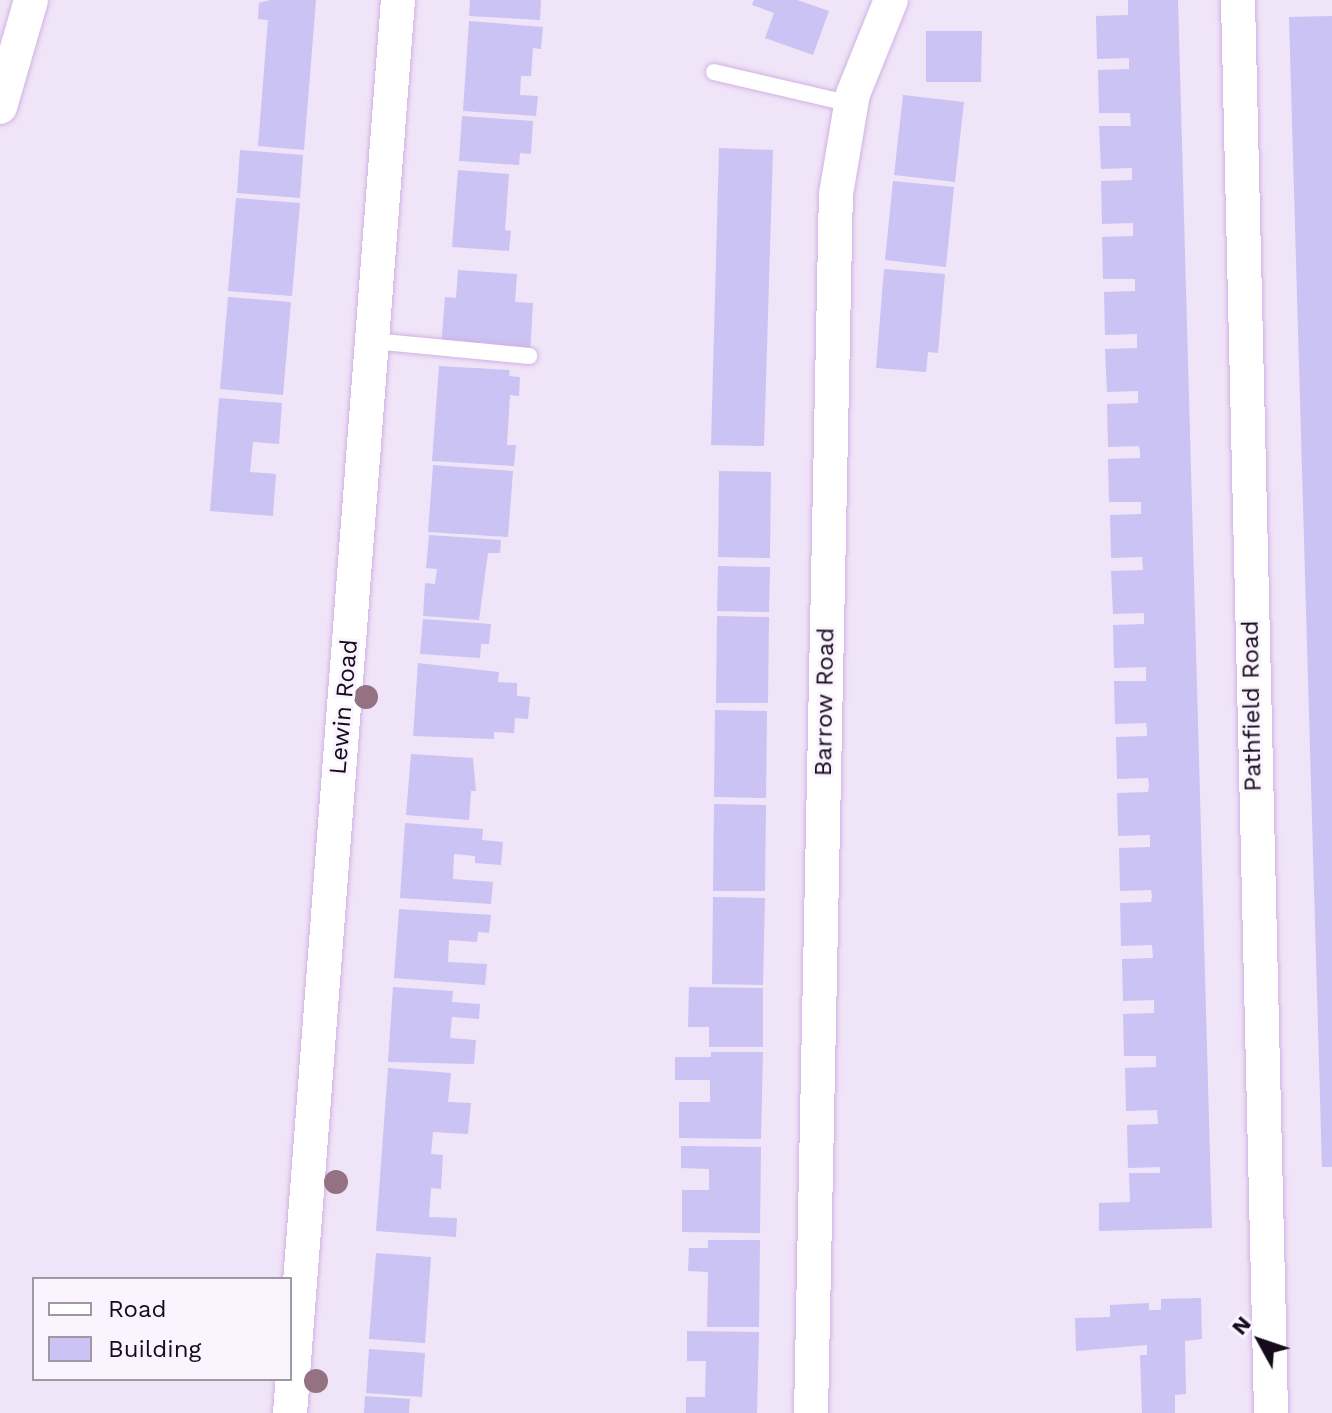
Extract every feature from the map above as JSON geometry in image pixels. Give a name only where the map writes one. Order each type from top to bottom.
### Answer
[{"type":"street","points":[[0,107],[31,0]]},
{"type":"street","name":"Lewin Road","points":[[290,1413],[398,0]]},
{"type":"street","name":"Barrow Road","points":[[811,1413],[836,194],[851,104],[891,0]]},
{"type":"street","name":"Pathfield Road","points":[[1238,0],[1271,1413]]},
{"type":"lane","points":[[714,72],[851,104]]},
{"type":"lane","points":[[373,341],[529,356]]},
{"type":"building","points":[[270,0],[316,0],[304,150],[258,146],[268,20],[258,19],[259,3]]},
{"type":"building","points":[[470,0],[541,0],[540,20],[469,16]]},
{"type":"building","points":[[754,0],[797,0],[829,11],[813,55],[765,38],[774,13],[752,5]]},
{"type":"building","points":[[1128,0],[1178,0],[1212,1228],[1099,1231],[1099,1203],[1130,1202],[1129,1173],[1160,1173],[1160,1167],[1128,1168],[1127,1125],[1158,1124],[1157,1110],[1126,1111],[1125,1068],[1156,1067],[1156,1056],[1124,1056],[1123,1014],[1154,1013],[1154,1000],[1123,1001],[1122,959],[1153,958],[1152,945],[1121,946],[1120,903],[1151,902],[1152,896],[1151,890],[1120,891],[1119,848],[1150,847],[1150,835],[1118,836],[1117,793],[1148,792],[1149,785],[1148,778],[1117,779],[1116,737],[1147,736],[1147,729],[1146,723],[1115,724],[1114,681],[1146,681],[1146,667],[1114,668],[1113,625],[1144,624],[1144,613],[1113,614],[1111,571],[1143,570],[1142,557],[1111,558],[1110,515],[1141,514],[1141,502],[1109,502],[1108,459],[1140,458],[1140,453],[1139,446],[1108,447],[1107,404],[1138,403],[1138,391],[1107,392],[1105,349],[1137,348],[1137,334],[1105,335],[1104,292],[1135,291],[1135,279],[1103,279],[1102,237],[1133,236],[1133,223],[1102,224],[1101,181],[1132,180],[1132,168],[1101,169],[1099,126],[1131,126],[1130,113],[1099,113],[1098,70],[1129,69],[1129,58],[1097,59],[1096,16],[1128,15]]},
{"type":"building","points":[[1332,16],[1332,1167],[1322,1167],[1289,17]]},
{"type":"building","points":[[469,21],[543,27],[541,49],[533,48],[531,76],[521,76],[520,95],[538,96],[536,116],[463,111]]},
{"type":"building","points":[[926,31],[982,31],[981,82],[926,82]]},
{"type":"building","points":[[903,95],[964,102],[955,182],[894,175]]},
{"type":"building","points":[[462,116],[533,121],[531,154],[520,153],[519,165],[459,161]]},
{"type":"building","points":[[719,148],[773,150],[764,446],[711,445]]},
{"type":"building","points":[[240,150],[303,155],[300,198],[237,193]]},
{"type":"building","points":[[458,170],[509,174],[505,230],[511,231],[509,251],[452,247]]},
{"type":"building","points":[[893,181],[954,187],[946,267],[885,260]]},
{"type":"building","points":[[236,198],[300,203],[292,296],[228,291]]},
{"type":"building","points":[[884,269],[945,274],[938,353],[928,352],[926,372],[876,368]]},
{"type":"building","points":[[458,270],[517,274],[515,302],[533,303],[530,354],[487,351],[488,343],[480,342],[479,350],[441,348],[445,297],[456,298]]},
{"type":"building","points":[[228,297],[291,302],[283,395],[220,389]]},
{"type":"building","points":[[439,366],[510,370],[509,376],[520,377],[519,396],[510,395],[507,445],[516,445],[514,466],[432,461]]},
{"type":"building","points":[[219,398],[282,403],[279,444],[253,442],[250,472],[276,474],[273,516],[210,511]]},
{"type":"building","points":[[433,465],[513,471],[508,537],[428,532]]},
{"type":"building","points":[[719,471],[771,472],[770,558],[718,557]]},
{"type":"building","points":[[429,535],[501,540],[500,553],[488,553],[479,620],[423,616],[425,583],[435,584],[437,569],[426,568]]},
{"type":"building","points":[[718,566],[770,567],[769,612],[717,611]]},
{"type":"building","points":[[717,616],[769,617],[768,703],[716,703]]},
{"type":"building","points":[[423,619],[491,624],[489,644],[481,644],[480,658],[420,654]]},
{"type":"building","points":[[418,663],[499,672],[498,682],[517,683],[517,696],[530,697],[528,719],[515,718],[514,733],[494,732],[494,739],[413,736]]},
{"type":"building","points":[[715,710],[767,711],[766,798],[714,797]]},
{"type":"building","points":[[411,754],[473,758],[476,791],[471,791],[469,820],[406,815]]},
{"type":"building","points":[[714,804],[766,805],[765,891],[713,891]]},
{"type":"building","points":[[405,823],[483,829],[482,840],[503,842],[501,865],[475,863],[475,856],[454,854],[453,879],[493,882],[491,904],[400,898]]},
{"type":"building","points":[[713,897],[765,898],[763,985],[712,984]]},
{"type":"building","points":[[399,909],[491,915],[489,933],[478,932],[477,942],[449,940],[448,962],[487,964],[485,985],[394,978]]},
{"type":"building","points":[[393,987],[453,991],[452,1002],[480,1004],[479,1019],[452,1017],[450,1038],[476,1040],[474,1064],[388,1062]]},
{"type":"building","points":[[689,987],[763,988],[763,1047],[709,1047],[709,1027],[688,1027]]},
{"type":"building","points":[[711,1052],[763,1052],[761,1139],[679,1138],[679,1102],[710,1102],[710,1080],[675,1080],[675,1057],[711,1057]]},
{"type":"building","points":[[388,1068],[451,1073],[448,1102],[471,1103],[468,1134],[433,1132],[431,1154],[443,1155],[441,1189],[431,1188],[429,1217],[457,1218],[456,1237],[376,1231]]},
{"type":"building","points":[[681,1146],[761,1147],[760,1233],[682,1232],[682,1190],[709,1190],[709,1169],[681,1168]]},
{"type":"building","points":[[708,1240],[760,1240],[759,1327],[707,1327],[708,1272],[688,1271],[689,1248],[708,1248]]},
{"type":"building","points":[[376,1253],[431,1257],[425,1343],[369,1339]]},
{"type":"building","points":[[1201,1298],[1202,1339],[1185,1341],[1186,1394],[1175,1395],[1175,1413],[1142,1413],[1140,1355],[1147,1355],[1147,1345],[1076,1351],[1075,1318],[1110,1317],[1110,1305],[1149,1303],[1149,1310],[1161,1310],[1161,1299]]},
{"type":"building","points":[[687,1331],[759,1332],[757,1413],[686,1413],[686,1397],[705,1397],[706,1361],[687,1361]]},
{"type":"building","points":[[369,1349],[425,1353],[422,1397],[366,1393]]},
{"type":"building","points":[[365,1396],[410,1399],[409,1413],[364,1413]]}]
